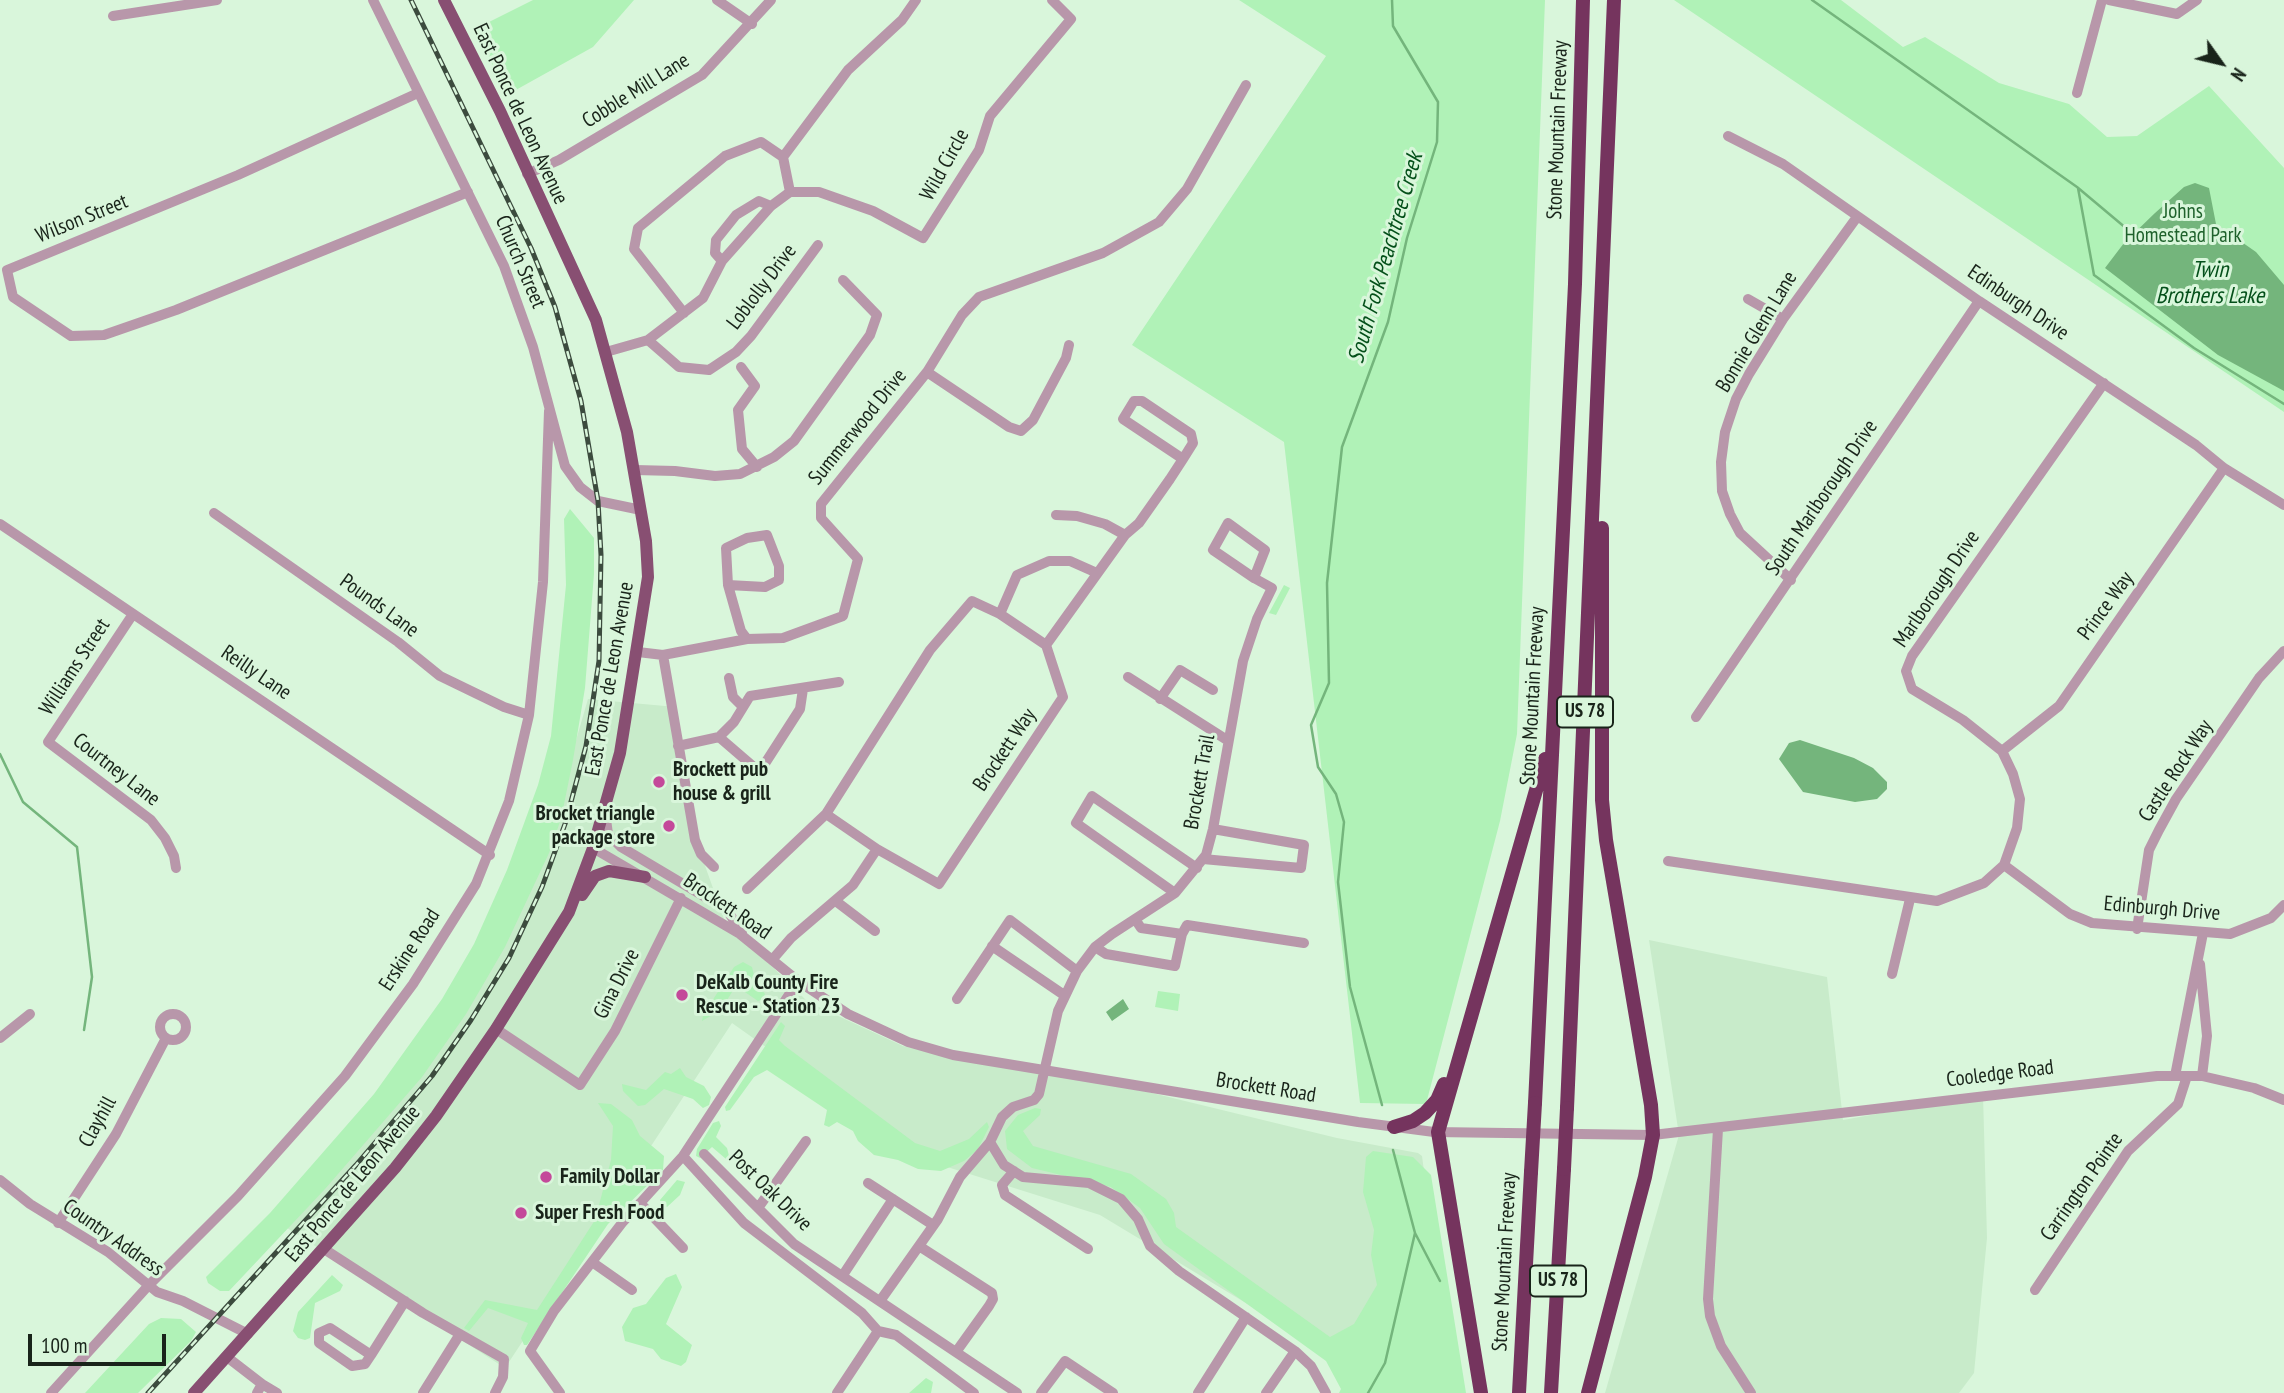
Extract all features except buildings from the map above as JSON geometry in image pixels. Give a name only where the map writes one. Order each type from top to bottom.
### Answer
[{"type":"highway","name":"Stone Mountain Freeway","points":[[1519,1393],[1575,284],[1583,0]]},
{"type":"highway","name":"US 78","points":[[1551,1393],[1567,1108],[1603,315],[1614,0]]},
{"type":"highway","points":[[1588,1393],[1653,1136],[1651,1105],[1606,841],[1602,800],[1603,315]]},
{"type":"highway","points":[[1481,1393],[1438,1132],[1552,734]]},
{"type":"highway","points":[[1394,1127],[1413,1121],[1432,1107],[1461,1048]]},
{"type":"main road","name":"East Ponce de Leon Avenue","points":[[194,1393],[414,1144],[496,1029],[569,912],[593,848],[620,753],[648,577],[635,470],[606,352],[574,270],[527,174],[500,111],[444,0]]},
{"type":"main road","points":[[569,912],[595,876],[608,871],[645,877]]},
{"type":"street","points":[[113,16],[216,0]]},
{"type":"street","name":"Church Street","points":[[373,0],[468,192],[521,308],[565,466],[580,487],[598,501],[641,510]]},
{"type":"street","points":[[717,0],[752,24]]},
{"type":"street","name":"Cobble Mill Lane","points":[[527,174],[559,160],[702,75],[752,24],[771,0]]},
{"type":"street","name":"Wild Circle","points":[[790,192],[819,192],[873,211],[923,238],[979,150],[990,117],[1071,19],[1052,0]]},
{"type":"street","points":[[2077,93],[2102,0]]},
{"type":"street","points":[[2109,0],[2177,15],[2197,0]]},
{"type":"street","points":[[783,156],[848,70],[913,4]]},
{"type":"street","name":"Summerwood Drive","points":[[638,652],[663,655],[747,639],[783,638],[843,616],[858,559],[821,518],[821,504],[927,372],[962,315],[979,297],[1104,253],[1159,222],[1187,190],[1246,85]]},
{"type":"street","name":"Wilson Street","points":[[418,93],[238,175],[8,270],[13,297],[71,336],[104,335],[176,310],[468,192]]},
{"type":"street","name":"Edinburgh Drive","points":[[1728,136],[1783,164],[1979,301],[2196,445],[2224,468],[2284,505]]},
{"type":"street","points":[[606,352],[648,340],[684,313],[703,298],[722,261],[771,206],[790,192],[783,156],[761,142],[724,156],[638,228],[634,249],[684,313]]},
{"type":"street","points":[[722,261],[715,253],[716,240],[731,221],[759,201],[771,206]]},
{"type":"street","name":"Bonnie Glenn Lane","points":[[1791,580],[1741,533],[1722,491],[1721,462],[1725,432],[1736,399],[1783,319],[1857,217]]},
{"type":"street","name":"Loblolly Drive","points":[[648,340],[678,367],[709,370],[736,352],[751,336],[818,245]]},
{"type":"street","points":[[635,470],[715,476],[740,474],[757,467],[794,441],[870,335],[877,316],[843,280]]},
{"type":"street","points":[[1748,299],[1783,319]]},
{"type":"street","name":"South Marlborough Drive","points":[[1696,717],[1979,301]]},
{"type":"street","name":"Summerwood Drive","points":[[927,372],[1009,427],[1021,431],[1033,420],[1066,358],[1069,345]]},
{"type":"street","points":[[741,367],[755,386],[738,410],[742,449],[757,467]]},
{"type":"street","name":"Marlborough Drive","points":[[2004,865],[2017,828],[2020,799],[2013,774],[2002,751],[1963,720],[1913,689],[1906,671],[1912,656],[2104,383]]},
{"type":"street","points":[[747,889],[826,814],[930,650],[972,601],[1000,614],[1046,645],[1125,535],[1139,523],[1183,459],[1193,443],[1191,434],[1142,401],[1134,401],[1123,419],[1183,459]]},
{"type":"street","name":"Erskine Road","points":[[51,1393],[148,1286],[238,1196],[345,1076],[413,984],[476,884],[490,855],[509,802],[529,715],[543,582],[549,411]]},
{"type":"street","points":[[547,469],[565,466]]},
{"type":"street","name":"Prince Way","points":[[2002,751],[2059,706],[2224,468]]},
{"type":"street","name":"Pounds Lane","points":[[214,513],[398,642],[440,676],[504,707],[529,715]]},
{"type":"street","points":[[1056,515],[1077,516],[1105,524],[1125,535]]},
{"type":"street","name":"Brockett Trail","points":[[1046,1072],[1064,995],[1077,971],[1096,947],[1175,893],[1203,859],[1213,829],[1243,661],[1257,619],[1272,588],[1254,578],[1213,550],[1228,523],[1265,550],[1254,578]]},
{"type":"street","name":"Reilly Lane","points":[[0,524],[490,855]]},
{"type":"street","points":[[728,585],[765,587],[779,580],[779,566],[767,535],[726,548],[728,585],[741,631],[747,639]]},
{"type":"street","points":[[1000,614],[1017,575],[1049,561],[1070,561],[1097,572]]},
{"type":"street","name":"Williams Street","points":[[48,742],[133,614]]},
{"type":"street","name":"Brockett Way","points":[[826,814],[877,849],[939,884],[1063,697],[1046,645]]},
{"type":"street","name":"Castle Rock Way","points":[[2137,929],[2149,850],[2159,830],[2176,799],[2259,678],[2284,650]]},
{"type":"street","name":"Brockett Road","points":[[663,655],[695,840],[701,854],[713,867]]},
{"type":"street","points":[[1160,699],[1180,670],[1213,690]]},
{"type":"street","points":[[1128,677],[1227,740]]},
{"type":"street","points":[[729,678],[733,697],[743,706]]},
{"type":"street","points":[[678,746],[719,737],[734,722],[750,696],[839,682]]},
{"type":"street","points":[[719,737],[755,768],[764,765],[800,709],[803,689]]},
{"type":"street","name":"Courtney Lane","points":[[48,742],[151,820],[165,838],[176,868]]},
{"type":"street","points":[[1175,893],[1076,823],[1092,796],[1196,868]]},
{"type":"street","points":[[604,809],[608,834],[621,847],[727,910],[746,939]]},
{"type":"street","points":[[1203,859],[1301,868],[1304,845],[1213,829]]},
{"type":"street","name":"Brockett Road","points":[[593,848],[746,939],[798,981],[857,1020],[908,1042],[953,1055],[1046,1072],[1438,1132],[1653,1136],[1718,1129]]},
{"type":"street","points":[[772,960],[791,938],[853,886],[877,849]]},
{"type":"street","points":[[1668,861],[1937,901],[1984,883],[2004,865]]},
{"type":"street","name":"Edinburgh Drive","points":[[2004,865],[2070,914],[2092,923],[2137,929],[2230,934],[2271,918],[2284,905]]},
{"type":"street","name":"Gina Drive","points":[[496,1029],[580,1084],[615,1031],[681,898]]},
{"type":"street","points":[[1892,974],[1910,899]]},
{"type":"street","points":[[837,902],[876,931]]},
{"type":"street","points":[[1135,919],[1141,928],[1182,934]]},
{"type":"street","points":[[957,999],[1010,920],[1077,971]]},
{"type":"street","points":[[1096,947],[1106,954],[1175,966],[1182,934],[1187,925],[1304,943]]},
{"type":"street","points":[[2202,1076],[2207,1036],[2200,960],[2203,933]]},
{"type":"street","points":[[992,946],[1064,995]]},
{"type":"street","points":[[2175,1076],[2190,989],[2200,960]]},
{"type":"street","points":[[560,1393],[530,1351],[554,1311],[592,1262],[683,1156],[798,981]]},
{"type":"street","points":[[0,1038],[30,1014]]},
{"type":"street","name":"Clayhill","points":[[58,1223],[116,1134],[166,1038]]},
{"type":"street","points":[[880,1301],[933,1225],[960,1177],[990,1142],[998,1123],[1007,1111],[1037,1098],[1046,1072]]},
{"type":"street","name":"Cooledge Road","points":[[1718,1129],[2105,1080],[2175,1076],[2202,1076],[2242,1085],[2284,1100]]},
{"type":"street","name":"Carrington Pointe","points":[[2035,1290],[2134,1143],[2178,1104],[2187,1076]]},
{"type":"street","points":[[1718,1129],[1707,1298],[1710,1316],[1721,1346],[1751,1393]]},
{"type":"street","points":[[758,1208],[806,1141]]},
{"type":"street","points":[[990,1142],[997,1157],[1014,1171],[1034,1180],[1089,1183],[1121,1199],[1138,1219],[1150,1246],[1179,1271],[1295,1351],[1311,1366],[1326,1393]]},
{"type":"street","name":"Post Oak Drive","points":[[704,1154],[794,1244],[1017,1393]]},
{"type":"street","points":[[683,1156],[744,1223],[862,1313],[878,1331],[896,1335],[974,1393]]},
{"type":"street","points":[[1014,1171],[1003,1185],[1005,1195],[1088,1249]]},
{"type":"street","name":"Country Address","points":[[0,1180],[58,1223],[108,1252],[148,1286],[248,1334]]},
{"type":"street","points":[[868,1183],[933,1225]]},
{"type":"street","points":[[843,1275],[893,1199]]},
{"type":"street","points":[[640,1203],[683,1248]]},
{"type":"street","points":[[919,1246],[992,1293],[993,1299],[989,1306],[956,1352]]},
{"type":"street","points":[[324,1249],[405,1301],[504,1359],[503,1377],[495,1393]]},
{"type":"street","points":[[592,1262],[632,1290]]},
{"type":"street","points":[[371,1355],[330,1328],[319,1333],[319,1343],[352,1366],[365,1364],[371,1355],[405,1301]]},
{"type":"street","points":[[1198,1393],[1246,1317]]},
{"type":"street","points":[[836,1393],[878,1331]]},
{"type":"street","points":[[423,1393],[460,1334]]},
{"type":"street","points":[[1266,1393],[1295,1351]]},
{"type":"street","points":[[227,1357],[260,1389],[277,1393]]},
{"type":"street","points":[[1041,1393],[1065,1361],[1113,1393]]},
{"type":"shaded area","points":[[588,699],[676,707],[688,818],[724,919],[808,1002],[903,1046],[1148,1092],[1337,1138],[1418,1153],[1422,1156],[1446,1337],[1332,1355],[1100,1215],[925,1160],[732,1023],[505,1368],[284,1226],[442,1031],[565,778]]},
{"type":"shaded area","points":[[1649,940],[1827,977],[1843,1120],[1983,1095],[1987,1238],[1974,1373],[1959,1393],[1605,1393],[1679,1135]]},
{"type":"green space","points":[[533,0],[634,0],[593,47],[505,96],[477,28]]},
{"type":"green space","points":[[1239,0],[1545,0],[1517,734],[1500,821],[1426,1104],[1360,1103],[1284,442],[1132,345],[1326,56]]},
{"type":"green space","name":"Johns Homestead Park","points":[[1674,0],[1841,0],[1903,47],[1925,37],[1999,83],[2069,104],[2107,137],[2137,136],[2209,86],[2284,168],[2284,412]]},
{"type":"green space","points":[[570,509],[594,538],[594,574],[585,688],[561,819],[549,853],[505,947],[466,1014],[422,1077],[325,1189],[229,1291],[220,1291],[208,1283],[206,1277],[270,1213],[374,1094],[442,999],[474,944],[507,870],[538,785],[551,736],[566,585],[564,519]]},
{"type":"green space","points":[[1284,585],[1290,588],[1276,615],[1269,613]]},
{"type":"green space","points":[[743,962],[752,967],[756,983],[765,994],[763,999],[758,1001],[739,988],[732,992],[721,1010],[702,1021],[703,1015],[734,967]]},
{"type":"green space","points":[[1158,991],[1180,994],[1178,1011],[1155,1007]]},
{"type":"green space","points":[[781,1022],[785,1026],[779,1040],[785,1046],[915,1143],[940,1151],[969,1139],[987,1122],[989,1127],[978,1149],[964,1161],[941,1171],[918,1169],[898,1160],[874,1155],[858,1141],[853,1131],[837,1122],[829,1127],[824,1125],[827,1110],[767,1070],[754,1077],[730,1110],[726,1111],[725,1107]]},
{"type":"green space","points":[[680,1068],[686,1077],[704,1086],[711,1097],[709,1105],[703,1108],[693,1099],[664,1089],[645,1105],[638,1106],[623,1091],[622,1084],[646,1090],[665,1072],[671,1074]]},
{"type":"green space","points":[[598,1103],[611,1104],[632,1120],[640,1136],[664,1156],[663,1170],[608,1224],[527,1345],[524,1345],[521,1338],[528,1323],[488,1308],[469,1331],[464,1328],[485,1300],[537,1310],[595,1220],[611,1160],[613,1126]]},
{"type":"green space","points":[[1035,1108],[1041,1109],[1040,1115],[1023,1131],[1033,1146],[1131,1174],[1166,1199],[1174,1213],[1176,1227],[1330,1337],[1354,1324],[1377,1285],[1371,1255],[1374,1230],[1363,1192],[1366,1157],[1373,1151],[1413,1157],[1431,1175],[1466,1393],[1339,1393],[1341,1389],[1326,1361],[1164,1244],[1140,1208],[1111,1187],[1032,1168],[1007,1149],[1005,1131],[1018,1115]]},
{"type":"green space","points":[[719,1121],[721,1126],[716,1137],[727,1148],[729,1156],[726,1159],[712,1147],[700,1158],[696,1156],[697,1149],[713,1123]]},
{"type":"green space","points":[[677,1180],[685,1182],[680,1195],[667,1207],[662,1205],[660,1200]]},
{"type":"green space","points":[[676,1274],[682,1287],[666,1324],[692,1345],[686,1362],[681,1366],[661,1359],[653,1349],[625,1341],[622,1327],[633,1308],[646,1304],[666,1278]]},
{"type":"green space","points":[[332,1275],[343,1285],[340,1291],[315,1303],[310,1338],[298,1338],[293,1331],[298,1312]]},
{"type":"green space","points":[[161,1318],[181,1319],[196,1332],[191,1341],[138,1393],[85,1393],[149,1324]]},
{"type":"green space","points":[[926,1378],[933,1382],[931,1393],[909,1393]]},
{"type":"water","name":"Twin Brothers Lake","points":[[2195,183],[2209,188],[2216,224],[2256,252],[2284,285],[2284,391],[2218,355],[2105,268],[2124,243],[2155,213],[2184,187]]},
{"type":"water","points":[[1800,740],[1854,758],[1873,768],[1887,782],[1887,789],[1877,799],[1855,802],[1803,792],[1779,759],[1789,743]]},
{"type":"water","points":[[1123,999],[1129,1009],[1112,1021],[1106,1012]]},
{"type":"waterway","name":"South Fork Peachtree Creek","points":[[1382,1105],[1350,987],[1338,882],[1344,822],[1336,794],[1318,767],[1311,725],[1329,683],[1327,583],[1342,447],[1388,322],[1407,238],[1437,142],[1438,102],[1393,26],[1392,0]]},
{"type":"waterway","points":[[1812,0],[2077,187],[2133,234]]},
{"type":"waterway","points":[[2078,188],[2094,275],[2194,348],[2284,404]]},
{"type":"waterway","points":[[0,754],[23,802],[77,847],[92,977],[84,1030]]},
{"type":"waterway","name":"South Fork Peachtree Creek","points":[[1368,1393],[1385,1363],[1415,1233],[1393,1150]]},
{"type":"waterway","points":[[1415,1233],[1440,1281]]},
{"type":"railway","points":[[148,1393],[356,1165],[432,1076],[471,1020],[509,958],[542,887],[565,824],[586,746],[599,661],[601,555],[598,501],[581,401],[555,307],[531,248],[411,0]]},
{"type":"place","name":"Brockett pub house & grill","points":[[659,782]]},
{"type":"place","name":"Brocket triangle package store","points":[[669,826]]},
{"type":"place","name":"DeKalb County Fire Rescue - Station 23","points":[[682,995]]},
{"type":"place","name":"Family Dollar","points":[[546,1177]]},
{"type":"place","name":"Super Fresh Food","points":[[521,1213]]}]
